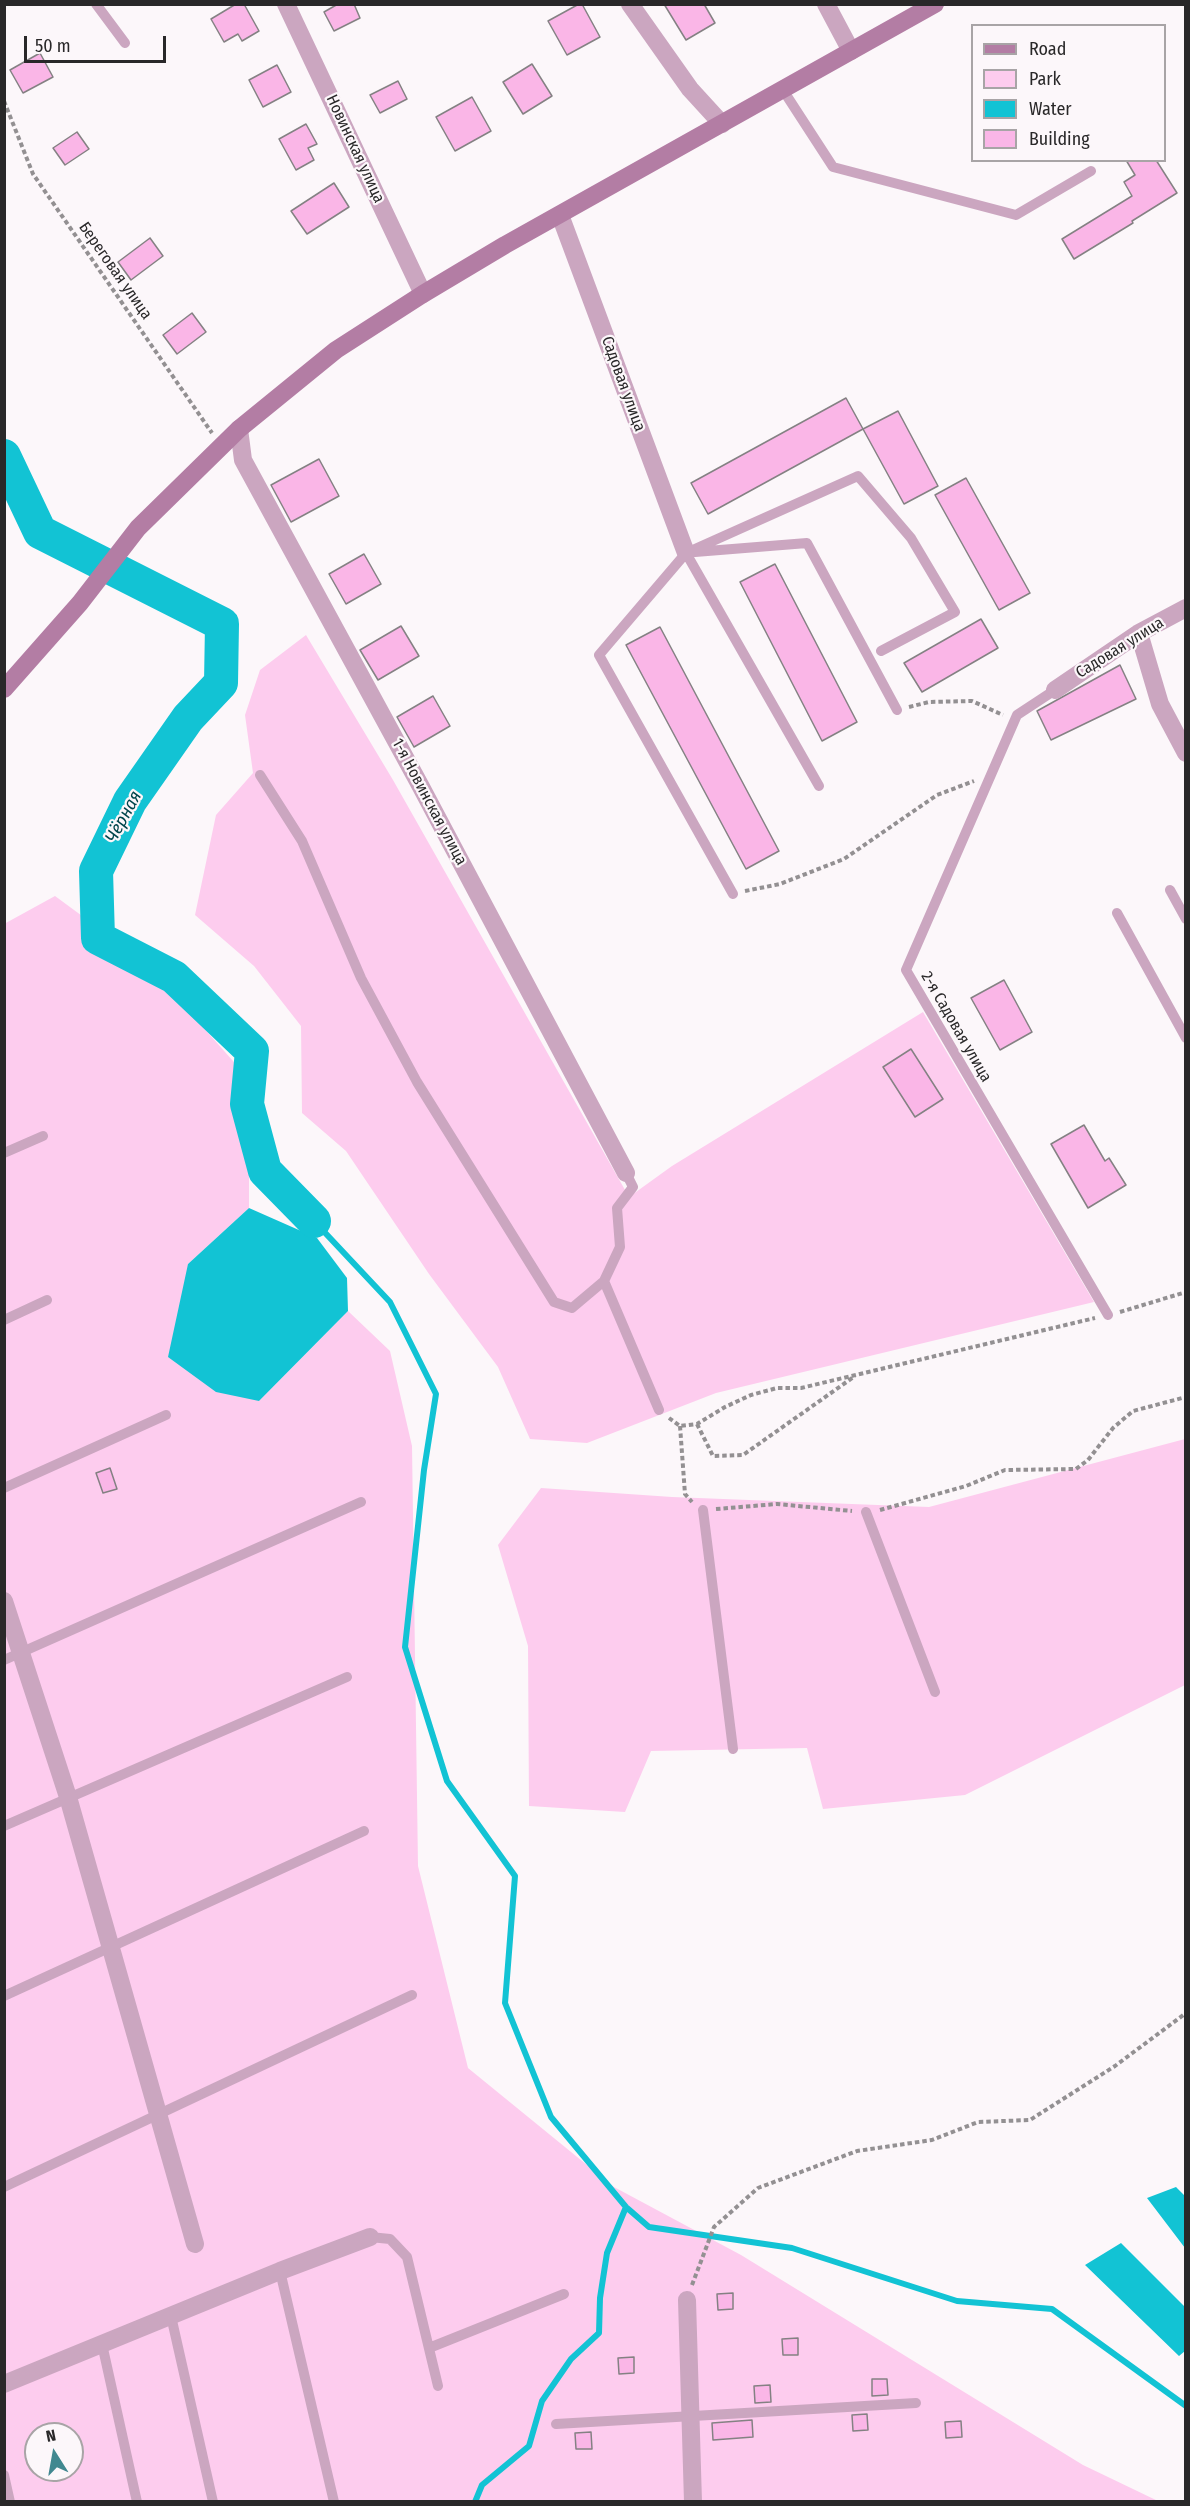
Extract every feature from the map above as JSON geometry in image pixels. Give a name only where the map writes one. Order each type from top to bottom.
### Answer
[{"type":"main road","points":[[4,689],[80,603],[138,528],[239,429],[336,350],[423,294],[935,4]]},
{"type":"street","name":"Новинская улица","points":[[286,4],[423,294]]},
{"type":"street","points":[[630,4],[690,89],[722,124]]},
{"type":"street","points":[[826,4],[851,51]]},
{"type":"street","name":"Садовая улица","points":[[560,215],[686,553]]},
{"type":"street","name":"1-я Новинская улица","points":[[239,429],[243,460],[420,784],[626,1173]]},
{"type":"street","name":"Садовая улица","points":[[1055,690],[1139,633],[1185,608]]},
{"type":"street","points":[[1139,633],[1160,704],[1185,753]]},
{"type":"street","points":[[4,1601],[13,1656],[68,1797],[195,2244]]},
{"type":"street","points":[[4,2384],[280,2271],[370,2237]]},
{"type":"street","points":[[687,2300],[693,2502]]},
{"type":"lane","points":[[96,4],[125,43]]},
{"type":"lane","points":[[783,90],[833,167],[844,170],[1016,215],[1091,171]]},
{"type":"lane","points":[[733,894],[599,655],[686,553],[858,476],[911,538],[955,612],[881,651]]},
{"type":"lane","points":[[686,553],[807,543],[897,710]]},
{"type":"lane","points":[[686,553],[819,786]]},
{"type":"lane","name":"2-я Садовая улица","points":[[1055,690],[1017,715],[906,970],[1108,1316]]},
{"type":"lane","points":[[260,775],[302,841],[362,978],[417,1082],[554,1302],[572,1308],[604,1281],[620,1247],[617,1208],[633,1187],[626,1173]]},
{"type":"lane","points":[[1170,890],[1185,919]]},
{"type":"lane","points":[[1117,913],[1185,1038]]},
{"type":"lane","points":[[4,1153],[43,1136]]},
{"type":"lane","points":[[604,1281],[659,1410]]},
{"type":"lane","points":[[4,1320],[47,1300]]},
{"type":"lane","points":[[4,1488],[165,1415]]},
{"type":"lane","points":[[13,1656],[361,1502]]},
{"type":"lane","points":[[704,1510],[733,1749]]},
{"type":"lane","points":[[866,1512],[935,1692]]},
{"type":"lane","points":[[4,1826],[347,1677]]},
{"type":"lane","points":[[4,1996],[364,1831]]},
{"type":"lane","points":[[4,2187],[412,1995]]},
{"type":"lane","points":[[370,2237],[390,2239],[407,2257],[438,2386]]},
{"type":"lane","points":[[280,2271],[334,2502]]},
{"type":"lane","points":[[429,2349],[564,2294]]},
{"type":"lane","points":[[171,2316],[213,2502]]},
{"type":"lane","points":[[102,2344],[137,2502]]},
{"type":"lane","points":[[556,2424],[916,2403]]},
{"type":"lane","points":[[4,2475],[10,2502]]},
{"type":"path","name":"Береговая улица","points":[[4,101],[33,174],[221,446]]},
{"type":"path","points":[[897,710],[929,702],[972,701],[1015,720]]},
{"type":"path","points":[[733,894],[780,884],[844,859],[938,795],[991,774]]},
{"type":"path","points":[[659,1410],[680,1426],[697,1424],[724,1407],[751,1395],[777,1388],[801,1388],[1108,1316],[1185,1292]]},
{"type":"path","points":[[697,1424],[712,1456],[743,1455],[858,1374]]},
{"type":"path","points":[[680,1426],[685,1494],[698,1510],[777,1504],[866,1512],[966,1486],[1005,1470],[1076,1469],[1088,1460],[1113,1428],[1133,1411],[1185,1397]]},
{"type":"path","points":[[687,2300],[714,2227],[758,2188],[857,2151],[932,2140],[978,2122],[1030,2120],[1115,2066],[1185,2013]]},
{"type":"green space","points":[[306,635],[393,780],[629,1197],[672,1166],[923,1012],[1094,1302],[716,1393],[587,1443],[530,1439],[498,1367],[429,1274],[346,1151],[302,1113],[301,1026],[254,966],[195,915],[216,815],[253,773],[245,715],[260,670]]},
{"type":"green space","points":[[55,896],[146,963],[249,1079],[249,1208],[188,1264],[259,1401],[348,1311],[390,1351],[412,1446],[418,1866],[468,2068],[614,2187],[741,2255],[1083,2465],[1158,2501],[5,2502],[4,924]]},
{"type":"green space","points":[[1185,1439],[1185,1685],[965,1795],[823,1809],[807,1748],[651,1751],[625,1812],[529,1806],[528,1646],[498,1545],[541,1488],[672,1497],[929,1507]]},
{"type":"water","points":[[249,1208],[317,1238],[347,1278],[348,1311],[259,1401],[216,1392],[168,1357],[188,1264]]},
{"type":"water","points":[[1176,2187],[1185,2196],[1185,2248],[1147,2198]]},
{"type":"water","points":[[1121,2243],[1185,2307],[1185,2351],[1179,2356],[1085,2265]]},
{"type":"building","points":[[236,4],[244,4],[259,31],[242,41],[238,34],[224,42],[211,19]]},
{"type":"building","points":[[338,4],[354,4],[360,18],[334,31],[324,12]]},
{"type":"building","points":[[582,4],[600,37],[567,55],[548,21]]},
{"type":"building","points":[[664,4],[704,4],[715,23],[686,40]]},
{"type":"building","points":[[40,53],[53,77],[23,93],[10,70]]},
{"type":"building","points":[[532,64],[552,96],[523,114],[503,82]]},
{"type":"building","points":[[277,65],[291,92],[263,107],[249,80]]},
{"type":"building","points":[[398,81],[407,99],[380,113],[370,95]]},
{"type":"building","points":[[472,97],[491,131],[455,151],[436,117]]},
{"type":"building","points":[[306,124],[317,144],[308,148],[314,160],[296,170],[279,139]]},
{"type":"building","points":[[77,132],[89,149],[65,165],[53,148]]},
{"type":"building","points":[[1127,162],[1157,162],[1177,193],[1074,259],[1062,239],[1132,196],[1124,182],[1135,175]]},
{"type":"building","points":[[334,183],[349,207],[307,234],[291,211]]},
{"type":"building","points":[[150,238],[163,256],[131,280],[118,262]]},
{"type":"building","points":[[192,313],[206,332],[177,354],[163,335]]},
{"type":"building","points":[[846,398],[863,429],[708,514],[691,483]]},
{"type":"building","points":[[898,411],[938,486],[904,504],[863,429]]},
{"type":"building","points":[[319,459],[339,496],[291,522],[271,485]]},
{"type":"building","points":[[966,478],[1030,593],[999,610],[935,495]]},
{"type":"building","points":[[364,554],[381,584],[346,604],[329,574]]},
{"type":"building","points":[[775,564],[857,722],[822,741],[740,582]]},
{"type":"building","points":[[981,619],[998,648],[922,692],[904,663]]},
{"type":"building","points":[[401,626],[419,656],[378,680],[360,650]]},
{"type":"building","points":[[660,627],[779,851],[746,869],[626,645]]},
{"type":"building","points":[[1120,665],[1136,699],[1051,740],[1037,711]]},
{"type":"building","points":[[433,696],[450,726],[414,747],[397,717]]},
{"type":"building","points":[[1004,980],[1032,1032],[1000,1050],[971,998]]},
{"type":"building","points":[[911,1049],[943,1099],[915,1117],[883,1067]]},
{"type":"building","points":[[1084,1125],[1105,1161],[1109,1158],[1126,1185],[1088,1208],[1051,1144]]},
{"type":"building","points":[[110,1468],[117,1489],[103,1493],[96,1473]]},
{"type":"building","points":[[733,2293],[733,2309],[718,2310],[717,2294]]},
{"type":"building","points":[[798,2338],[798,2355],[783,2355],[782,2339]]},
{"type":"building","points":[[634,2357],[634,2373],[619,2374],[618,2358]]},
{"type":"building","points":[[872,2379],[887,2379],[888,2395],[872,2396]]},
{"type":"building","points":[[770,2385],[771,2402],[755,2403],[754,2386]]},
{"type":"building","points":[[867,2414],[868,2430],[853,2431],[852,2415]]},
{"type":"building","points":[[752,2420],[753,2437],[713,2440],[712,2423]]},
{"type":"building","points":[[961,2421],[962,2437],[946,2438],[945,2422]]},
{"type":"building","points":[[591,2432],[592,2449],[576,2449],[575,2433]]},
{"type":"waterway","name":"Чёрная","points":[[4,456],[40,532],[222,624],[221,683],[188,718],[130,801],[96,871],[98,938],[174,977],[252,1051],[247,1104],[265,1171],[314,1221]]},
{"type":"waterway","points":[[314,1221],[390,1302],[436,1394],[424,1470],[405,1647],[447,1781],[515,1876],[505,2003],[551,2117],[626,2207],[649,2227],[792,2248],[957,2301],[1052,2309],[1186,2406]]},
{"type":"waterway","points":[[475,2502],[482,2485],[529,2446],[542,2401],[571,2359],[599,2333],[600,2298],[607,2253],[626,2207]]}]
